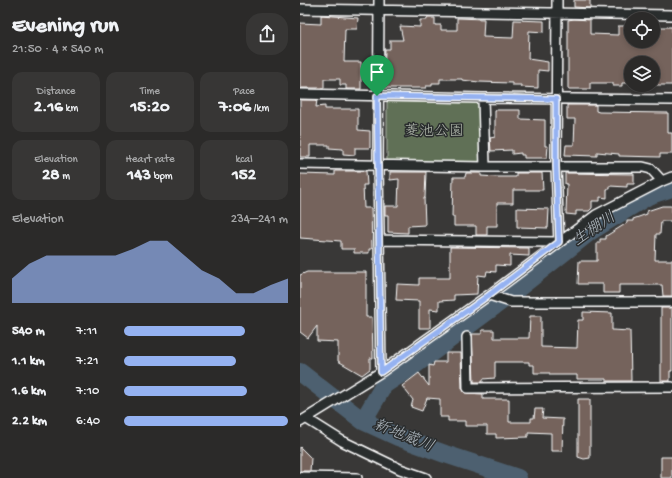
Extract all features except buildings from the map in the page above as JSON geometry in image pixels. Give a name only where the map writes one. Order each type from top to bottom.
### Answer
[{"type":"street","points":[[379,0],[377,96],[381,372]]},
{"type":"street","points":[[557,0],[556,166],[559,242]]},
{"type":"street","points":[[300,9],[672,15]]},
{"type":"street","points":[[300,94],[672,100]]},
{"type":"street","points":[[483,98],[484,167]]},
{"type":"street","points":[[300,164],[484,167],[643,167],[651,169],[662,181]]},
{"type":"street","points":[[426,478],[398,474],[304,420],[381,372],[492,296],[559,242],[596,215],[672,177]]},
{"type":"street","points":[[379,240],[559,242]]},
{"type":"street","points":[[492,296],[511,302],[672,302]]},
{"type":"street","points":[[467,337],[468,388],[672,387]]},
{"type":"street","points":[[300,476],[357,478]]},
{"type":"green space","name":"菱池公園","points":[[387,102],[481,103],[481,162],[387,162]]},
{"type":"waterway","name":"生棚川","points":[[363,421],[384,385],[415,365],[515,291],[591,231],[648,196],[672,188]]},
{"type":"waterway","name":"新地蔵川","points":[[300,372],[363,421],[398,437],[518,478]]},
{"type":"route","points":[[377,96],[556,99],[556,166],[559,242],[489,295],[381,372],[379,240],[377,96]]}]
